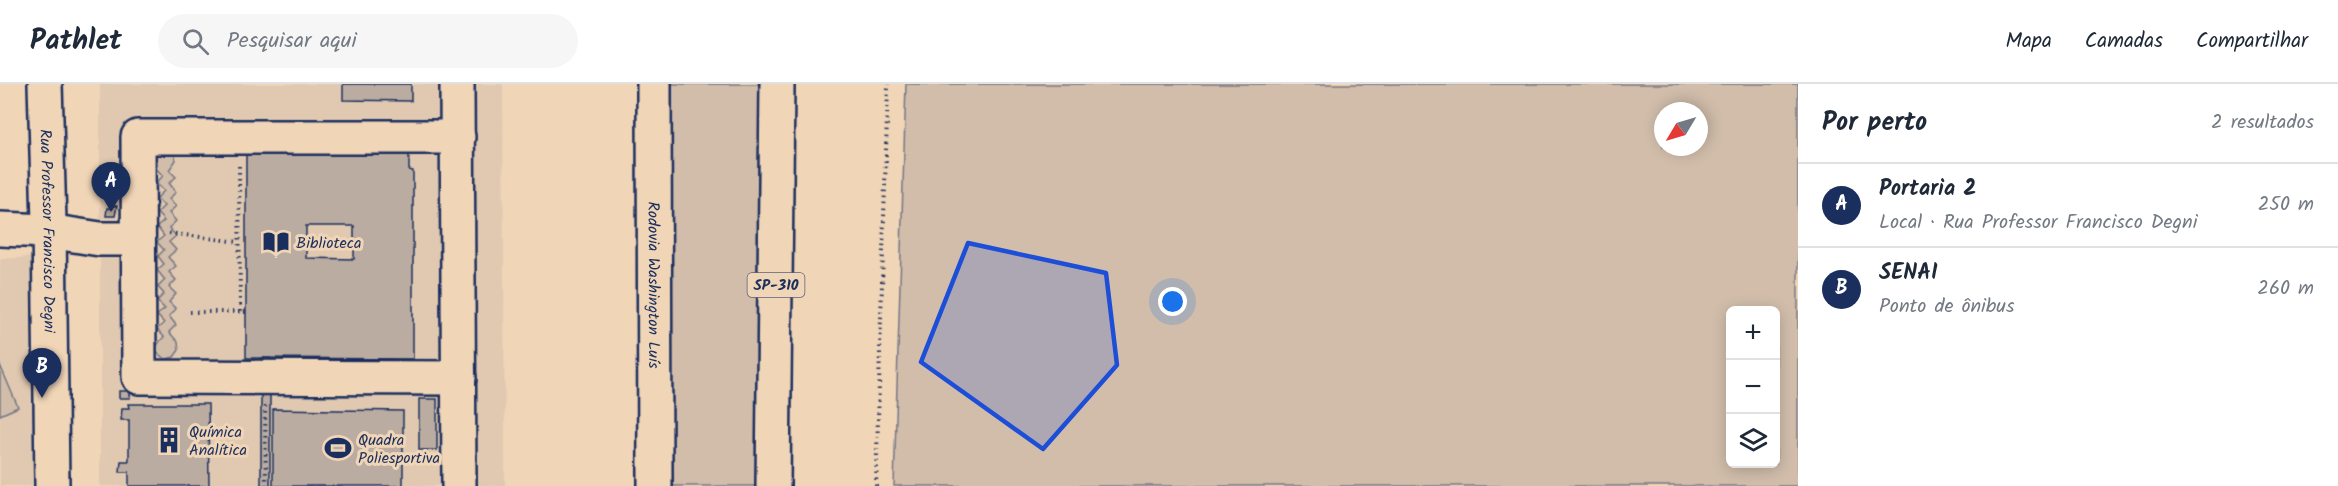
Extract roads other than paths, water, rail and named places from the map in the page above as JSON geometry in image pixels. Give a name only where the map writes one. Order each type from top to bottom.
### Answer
[{"type":"main road","name":"Rua Professor Francisco Degni","points":[[45,84],[52,486]]},
{"type":"main road","points":[[458,84],[459,486]]},
{"type":"main road","name":"Rodovia Washington Luís","points":[[654,84],[655,486]]},
{"type":"main road","name":"SP-310","points":[[773,486],[777,84]]},
{"type":"main road","points":[[458,137],[138,137],[138,239],[139,377],[459,378]]},
{"type":"main road","points":[[0,230],[48,231],[100,239],[138,239]]},
{"type":"place","name":"Portaria 2","points":[[111,212]]},
{"type":"place","name":"Biblioteca","points":[[276,242]]},
{"type":"place","name":"SENAI","points":[[42,398]]},
{"type":"place","name":"Química Analítica","points":[[169,440]]},
{"type":"place","name":"Quadra Poliesportiva","points":[[338,448]]}]
